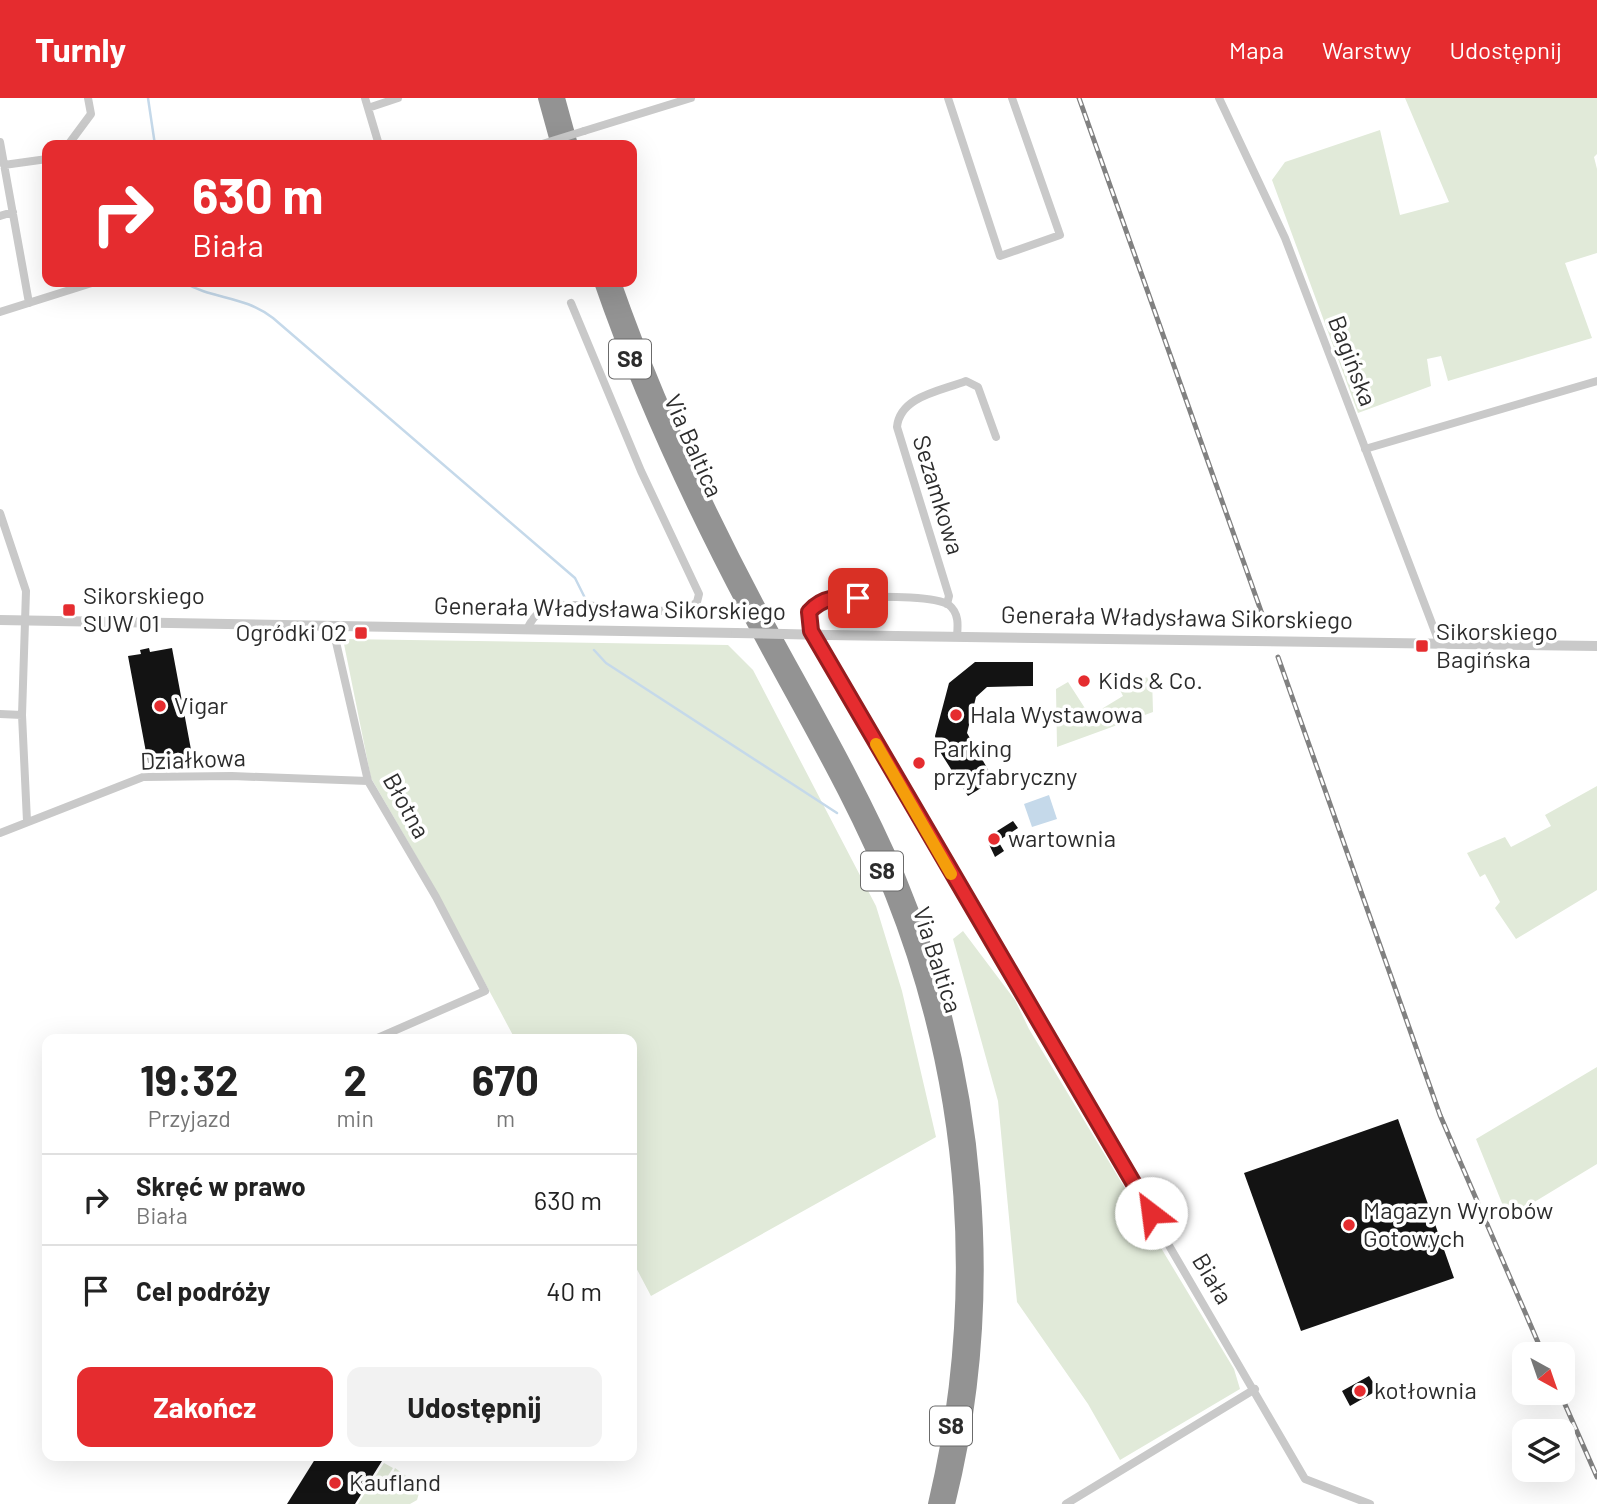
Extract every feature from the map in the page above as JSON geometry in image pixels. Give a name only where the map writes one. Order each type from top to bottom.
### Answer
[{"type":"highway","points":[[545,98],[557,140]]},
{"type":"highway","points":[[558,98],[570,140]]},
{"type":"highway","name":"Via Baltica","points":[[603,287],[636,376],[686,489],[874,852],[908,938],[934,1025],[954,1129],[964,1265],[957,1385],[935,1504]]},
{"type":"highway","name":"Via Baltica","points":[[616,287],[697,484],[892,862],[921,937],[943,1009],[964,1110],[976,1245],[969,1392],[948,1504]]},
{"type":"street","points":[[72,140],[90,114],[88,98]]},
{"type":"street","points":[[365,98],[378,140]]},
{"type":"street","points":[[368,108],[398,98]]},
{"type":"street","points":[[555,140],[691,98]]},
{"type":"street","points":[[948,98],[1000,256],[1060,235],[1012,98]]},
{"type":"street","name":"Bagińska","points":[[1219,98],[1285,239],[1439,642]]},
{"type":"street","points":[[0,142],[29,303]]},
{"type":"street","points":[[4,165],[42,160]]},
{"type":"street","points":[[0,216],[13,212]]},
{"type":"street","points":[[0,312],[79,287]]},
{"type":"street","points":[[527,629],[536,615],[553,607],[607,606],[684,610],[697,602],[699,594],[641,471],[571,303]]},
{"type":"street","points":[[1365,449],[1597,380]]},
{"type":"street","name":"Sezamkowa","points":[[947,604],[949,596],[897,427],[898,415],[905,405],[966,381],[978,387],[996,437]]},
{"type":"street","points":[[0,513],[26,591],[22,715],[27,821]]},
{"type":"street","name":"Biała","points":[[947,604],[911,598],[832,597],[814,606],[809,612],[808,620],[811,631],[956,883],[1306,1479],[1370,1504]]},
{"type":"street","points":[[947,604],[958,620],[957,636]]},
{"type":"street","name":"Generała Władysława Sikorskiego","points":[[0,620],[1597,646]]},
{"type":"street","name":"Błotna","points":[[336,625],[336,642],[368,781],[436,897],[485,991],[387,1034]]},
{"type":"street","points":[[0,714],[22,715]]},
{"type":"street","name":"Działkowa","points":[[0,834],[143,777],[232,776],[368,781]]},
{"type":"street","points":[[1066,1504],[1255,1389]]},
{"type":"green space","points":[[1405,98],[1597,98],[1597,154],[1594,157],[1597,169],[1597,253],[1565,263],[1592,338],[1448,381],[1441,356],[1427,359],[1431,386],[1358,413],[1272,180],[1285,162],[1380,130],[1400,215],[1449,202]]},
{"type":"green space","points":[[343,639],[728,645],[753,670],[876,906],[902,991],[936,1137],[651,1296],[637,1269],[637,1034],[512,1034],[429,878],[371,778]]},
{"type":"green space","points":[[1152,677],[1153,712],[1057,747],[1056,689],[1068,682],[1090,716],[1123,696],[1118,686],[1133,679]]},
{"type":"green space","points":[[1597,786],[1597,890],[1516,939],[1495,908],[1500,902],[1485,874],[1480,877],[1467,853],[1505,837],[1511,847],[1551,826],[1545,815]]},
{"type":"green space","points":[[963,931],[1015,1000],[1029,1029],[1234,1369],[1240,1389],[1120,1460],[1088,1404],[1017,1302],[998,1101],[953,939]]},
{"type":"green space","points":[[1597,1067],[1597,1164],[1508,1218],[1476,1139]]},
{"type":"green space","points":[[384,1463],[393,1468],[388,1476],[391,1478],[395,1468],[413,1481],[419,1493],[417,1500],[410,1504],[358,1504],[370,1485],[373,1487],[378,1480],[375,1477]]},
{"type":"water","points":[[1049,795],[1057,819],[1032,827],[1024,804]]},
{"type":"building","name":"Vigar","points":[[149,648],[150,652],[172,648],[192,755],[148,763],[128,656],[141,654],[140,650]]},
{"type":"building","name":"Hala Wystawowa","points":[[975,662],[1033,662],[1033,686],[987,687],[976,697],[967,733],[994,780],[968,796],[937,747],[935,736],[949,683]]},
{"type":"building","name":"wartownia","points":[[1013,821],[1018,828],[998,841],[1004,851],[995,857],[986,838]]},
{"type":"building","name":"Magazyn Wyrobów Gotowych","points":[[1398,1119],[1454,1278],[1301,1331],[1244,1173]]},
{"type":"building","name":"kotłownia","points":[[1369,1376],[1378,1390],[1350,1406],[1342,1391]]},
{"type":"building","name":"Kaufland","points":[[314,1461],[382,1461],[355,1504],[287,1504]]},
{"type":"waterway","points":[[148,98],[154,140]]},
{"type":"waterway","points":[[193,287],[251,305],[273,318],[575,578],[586,600]]},
{"type":"waterway","points":[[594,650],[606,663],[837,813]]},
{"type":"railway","points":[[1079,98],[1267,628]]},
{"type":"railway","points":[[1278,657],[1440,1115],[1538,1342]]},
{"type":"railway","points":[[1565,1405],[1597,1477]]},
{"type":"slow traffic","points":[[876,744],[951,874]]},
{"type":"place","name":"Sikorskiego SUW 01","points":[[69,610]]},
{"type":"place","name":"Ogródki 02","points":[[361,633]]},
{"type":"place","name":"Sikorskiego Bagińska","points":[[1422,646]]},
{"type":"place","name":"Kids & Co.","points":[[1084,681]]},
{"type":"place","name":"Vigar","points":[[160,706]]},
{"type":"place","name":"Hala Wystawowa","points":[[956,715]]},
{"type":"place","name":"Parking przyfabryczny","points":[[919,763]]},
{"type":"place","name":"wartownia","points":[[994,839]]},
{"type":"place","name":"Magazyn Wyrobów Gotowych","points":[[1349,1225]]},
{"type":"place","name":"kotłownia","points":[[1360,1391]]},
{"type":"place","name":"Kaufland","points":[[335,1483]]},
{"type":"route","points":[[858,598],[832,597],[822,600],[809,612],[811,631],[1151,1213]]}]
